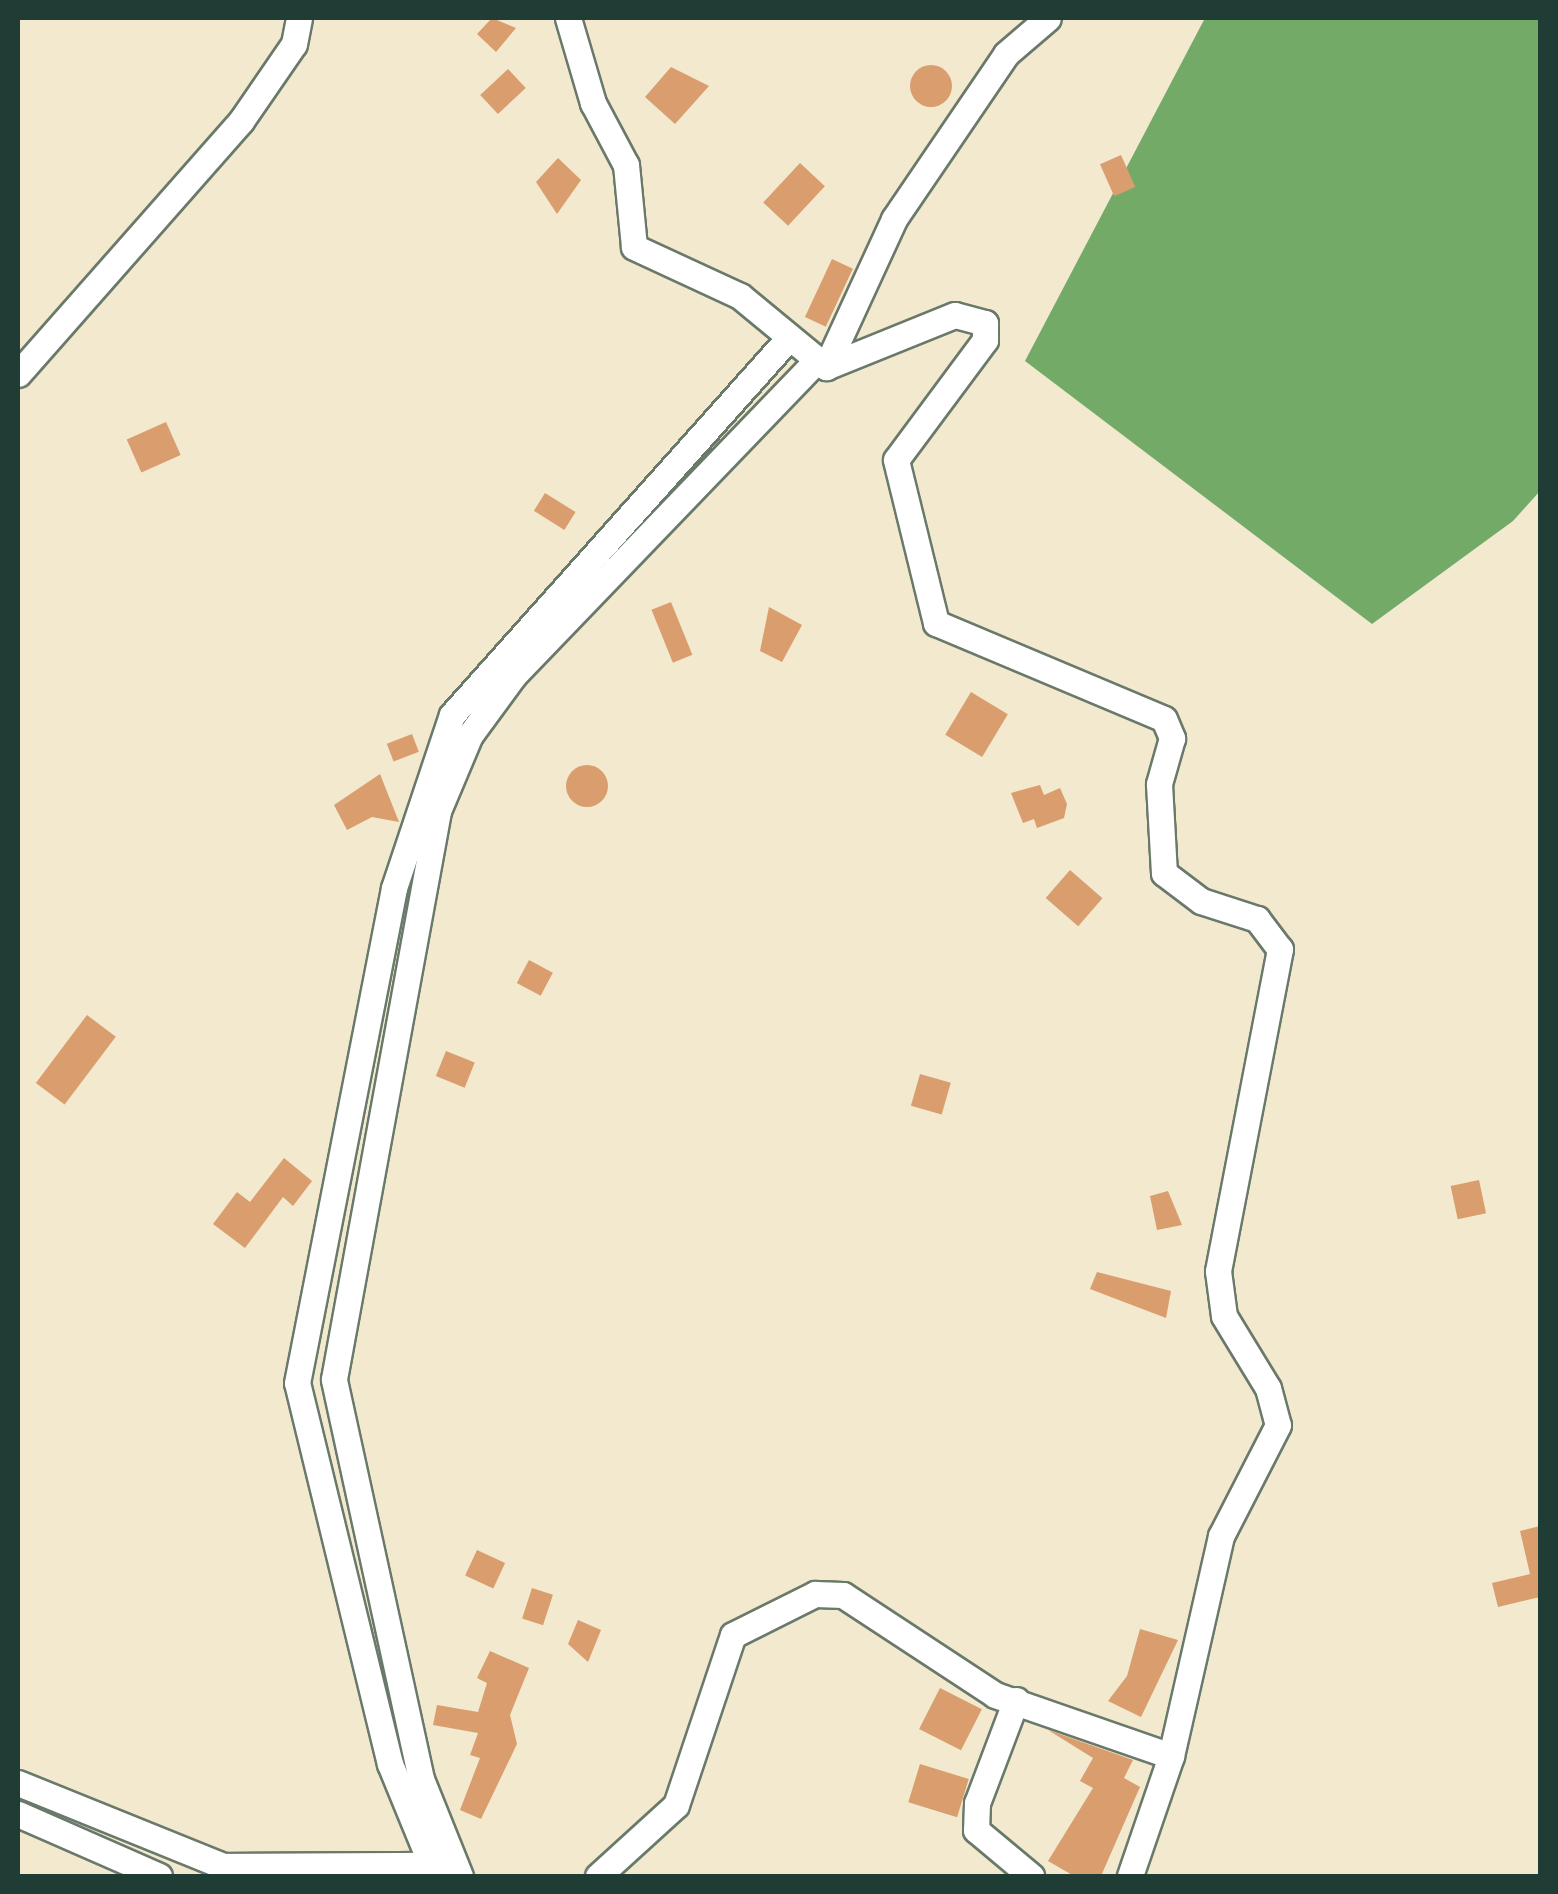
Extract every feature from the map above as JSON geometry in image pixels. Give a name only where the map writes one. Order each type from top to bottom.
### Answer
[{"type":"street","points":[[18,374],[242,121],[294,44],[299,18]]},
{"type":"street","points":[[568,18],[593,103],[626,165],[630,243],[740,296],[786,341],[821,364]]},
{"type":"street","points":[[460,1876],[421,1779],[366,1558],[334,1357],[447,781],[514,675],[821,364],[894,219],[1006,54],[1048,18]]},
{"type":"street","points":[[821,364],[956,315],[985,323],[985,340],[896,460],[936,623],[1164,718],[1172,738],[1160,784],[1164,873],[1200,901],[1257,920],[1280,949],[1218,1271],[1224,1316],[1268,1388],[1278,1425],[1220,1536],[1171,1756],[1130,1876]]},
{"type":"street","points":[[18,1784],[210,1863],[364,1872],[433,1871],[394,1776],[336,1565],[298,1401],[299,1342],[394,888],[436,746],[466,696],[786,341]]},
{"type":"street","points":[[336,1565],[366,1558]]},
{"type":"street","points":[[598,1876],[676,1805],[732,1635],[815,1594],[843,1595],[973,1684],[1171,1756]]},
{"type":"street","points":[[1016,1700],[976,1804],[976,1830],[1031,1876]]},
{"type":"street","points":[[18,1814],[159,1876]]},
{"type":"green space","points":[[1205,18],[1540,18],[1540,491],[1513,521],[1372,624],[1025,361]]},
{"type":"building","points":[[492,18],[516,28],[496,52],[477,34]]},
{"type":"building","points":[[931,65],[946,71],[952,86],[946,101],[931,107],[916,101],[910,86],[916,71]]},
{"type":"building","points":[[671,67],[709,86],[675,124],[645,97]]},
{"type":"building","points":[[508,69],[526,88],[498,114],[480,95]]},
{"type":"building","points":[[1121,155],[1135,187],[1114,196],[1100,164]]},
{"type":"building","points":[[558,158],[581,180],[557,214],[536,182]]},
{"type":"building","points":[[800,163],[825,186],[788,226],[763,202]]},
{"type":"building","points":[[832,259],[853,269],[826,327],[805,317]]},
{"type":"building","points":[[166,422],[181,455],[141,472],[127,439]]},
{"type":"building","points":[[545,493],[576,512],[564,530],[534,511]]},
{"type":"building","points":[[671,602],[692,655],[673,663],[652,610]]},
{"type":"building","points":[[769,607],[802,625],[782,662],[760,651]]},
{"type":"building","points":[[971,692],[1008,714],[982,757],[945,735]]},
{"type":"building","points":[[412,734],[419,752],[394,761],[387,744]]},
{"type":"building","points":[[587,765],[602,771],[608,786],[602,801],[587,807],[572,801],[566,786],[572,771]]},
{"type":"building","points":[[380,774],[399,822],[372,817],[347,830],[334,805]]},
{"type":"building","points":[[1040,785],[1044,795],[1060,788],[1067,804],[1064,818],[1037,828],[1034,819],[1023,823],[1011,793]]},
{"type":"building","points":[[1070,870],[1102,898],[1078,926],[1046,898]]},
{"type":"building","points":[[529,960],[553,973],[541,996],[517,983]]},
{"type":"building","points":[[87,1015],[116,1037],[65,1105],[36,1083]]},
{"type":"building","points":[[446,1051],[475,1063],[465,1088],[436,1076]]},
{"type":"building","points":[[920,1074],[951,1083],[942,1115],[911,1106]]},
{"type":"building","points":[[284,1158],[312,1181],[293,1206],[283,1197],[245,1248],[213,1224],[237,1192],[250,1202]]},
{"type":"building","points":[[1479,1180],[1486,1213],[1458,1219],[1451,1186]]},
{"type":"building","points":[[1168,1191],[1182,1225],[1157,1230],[1150,1196]]},
{"type":"building","points":[[1097,1272],[1171,1291],[1166,1318],[1090,1289]]},
{"type":"building","points":[[1540,1526],[1540,1597],[1498,1607],[1492,1583],[1530,1574],[1520,1531]]},
{"type":"building","points":[[477,1550],[505,1563],[493,1588],[465,1575]]},
{"type":"building","points":[[532,1588],[553,1595],[543,1625],[522,1618]]},
{"type":"building","points":[[578,1620],[601,1630],[588,1662],[568,1644]]},
{"type":"building","points":[[1140,1629],[1178,1640],[1141,1717],[1108,1701],[1127,1676]]},
{"type":"building","points":[[490,1651],[529,1668],[510,1715],[517,1744],[481,1819],[460,1810],[480,1758],[470,1755],[478,1733],[433,1725],[437,1705],[478,1712],[487,1683],[477,1678]]},
{"type":"building","points":[[940,1688],[982,1709],[961,1750],[919,1729]]},
{"type":"building","points":[[1048,1730],[1133,1760],[1124,1778],[1140,1787],[1101,1876],[1074,1876],[1048,1861],[1093,1788],[1080,1781],[1093,1758]]},
{"type":"building","points":[[920,1764],[969,1779],[957,1817],[908,1802]]}]
